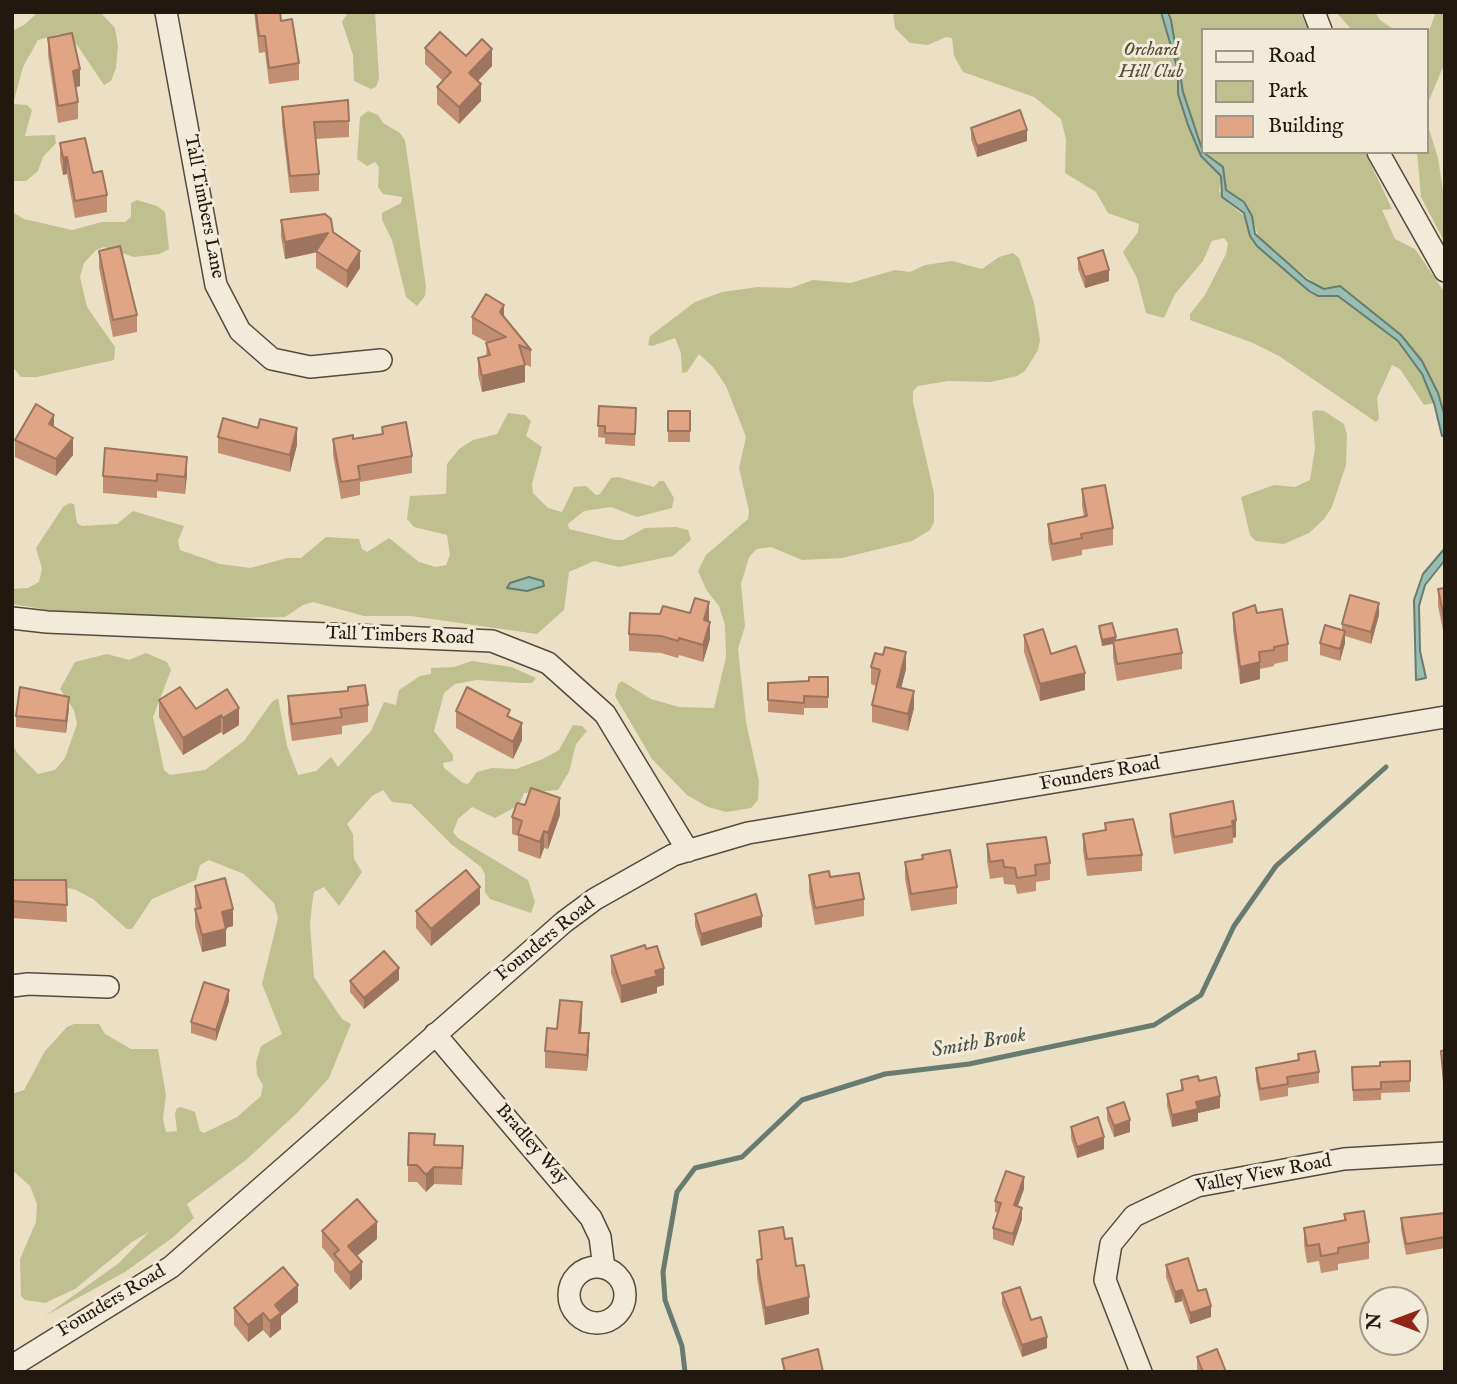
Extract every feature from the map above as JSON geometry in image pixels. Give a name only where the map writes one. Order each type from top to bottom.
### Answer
[{"type":"street","name":"Tall Timbers Lane","points":[[166,12],[216,285],[240,331],[272,359],[310,367],[380,360]]},
{"type":"street","points":[[1379,154],[1445,271]]},
{"type":"street","name":"Tall Timbers Road","points":[[12,618],[61,623],[492,640],[548,663],[605,714],[688,850]]},
{"type":"street","name":"Founders Road","points":[[12,1366],[171,1267],[533,947],[595,899],[673,855],[748,833],[1445,717]]},
{"type":"street","points":[[12,986],[28,984],[108,987]]},
{"type":"street","name":"Bradley Way","points":[[435,1034],[578,1200],[600,1237],[604,1268]]},
{"type":"street","name":"Valley View Road","points":[[1141,1372],[1105,1280],[1111,1244],[1134,1216],[1198,1186],[1345,1159],[1445,1153]]},
{"type":"green space","points":[[38,12],[102,14],[115,28],[118,46],[116,68],[111,81],[104,85],[77,45],[59,34],[38,40],[23,67],[13,104],[27,105],[32,110],[25,136],[55,135],[56,143],[43,157],[38,171],[26,181],[12,181],[12,31],[24,25]]},
{"type":"green space","points":[[348,12],[375,12],[379,79],[376,87],[371,89],[354,81],[353,55],[342,22]]},
{"type":"green space","name":"Orchard Hill Club","points":[[893,12],[1300,12],[1308,28],[1202,28],[1202,149],[1196,142],[1202,154],[1221,176],[1219,191],[1227,202],[1247,218],[1250,236],[1257,246],[1318,296],[1338,296],[1398,341],[1413,357],[1434,403],[1424,405],[1400,369],[1392,365],[1377,398],[1379,419],[1376,422],[1279,356],[1253,343],[1190,320],[1190,314],[1205,295],[1226,254],[1228,243],[1224,238],[1212,241],[1203,261],[1175,294],[1164,318],[1146,313],[1137,278],[1123,252],[1138,232],[1139,224],[1108,213],[1096,192],[1065,173],[1066,139],[1061,119],[1034,97],[963,72],[954,56],[952,38],[946,37],[928,45],[910,43],[895,28]]},
{"type":"green space","points":[[1336,12],[1375,12],[1380,20],[1392,28],[1350,28]]},
{"type":"green space","points":[[1436,12],[1445,12],[1445,62],[1429,101],[1429,31]]},
{"type":"green space","points":[[368,111],[378,115],[383,123],[400,133],[405,140],[426,287],[425,296],[417,306],[406,297],[392,240],[382,220],[382,213],[401,203],[402,197],[383,194],[378,187],[379,167],[375,162],[367,166],[357,159],[360,117]]},
{"type":"green space","points":[[1429,129],[1438,158],[1445,204],[1445,243],[1421,197],[1417,154],[1429,154]]},
{"type":"green space","points":[[1207,154],[1366,154],[1392,209],[1382,210],[1395,239],[1415,249],[1445,293],[1445,417],[1422,361],[1401,335],[1340,286],[1324,289],[1318,286],[1259,240],[1252,216],[1226,190],[1223,167]]},
{"type":"green space","points":[[137,200],[157,206],[165,212],[169,249],[160,254],[134,257],[104,247],[96,250],[84,263],[80,277],[87,307],[115,347],[114,360],[37,377],[21,377],[12,366],[12,212],[24,219],[72,230],[102,222],[125,222],[131,217],[131,203]]},
{"type":"green space","points":[[1013,253],[1019,258],[1034,303],[1040,340],[1038,350],[1025,371],[1017,376],[991,382],[948,381],[918,386],[913,391],[913,402],[934,493],[934,522],[930,530],[912,541],[842,558],[802,560],[771,547],[757,549],[749,557],[741,584],[745,626],[738,649],[746,722],[759,781],[758,800],[751,808],[726,812],[708,807],[687,795],[652,759],[615,696],[618,684],[622,681],[651,699],[679,707],[714,708],[726,657],[725,625],[719,606],[707,591],[698,571],[706,555],[748,519],[749,511],[739,468],[746,437],[726,386],[713,367],[699,354],[687,372],[682,373],[681,353],[675,338],[652,346],[648,345],[650,336],[695,302],[722,292],[758,287],[791,288],[813,280],[850,283],[895,270],[910,272],[925,265],[952,261],[982,269],[999,257]]},
{"type":"green space","points":[[1324,411],[1344,424],[1347,435],[1346,465],[1332,507],[1309,533],[1284,544],[1256,541],[1250,535],[1241,497],[1274,485],[1295,487],[1310,480],[1315,448],[1312,412]]},
{"type":"green space","points":[[508,413],[525,415],[531,421],[526,436],[542,447],[532,484],[533,493],[548,508],[562,512],[574,487],[586,486],[596,495],[600,494],[611,478],[618,477],[654,487],[659,481],[664,481],[674,498],[672,508],[637,517],[611,507],[584,511],[568,524],[569,529],[623,540],[645,528],[676,527],[688,530],[691,540],[673,556],[619,567],[594,561],[569,572],[564,610],[537,634],[411,616],[364,616],[313,602],[285,617],[216,618],[66,613],[12,604],[12,589],[28,588],[39,582],[42,569],[36,548],[63,507],[70,503],[74,504],[77,523],[82,526],[117,524],[133,511],[184,526],[178,541],[180,550],[220,564],[250,568],[287,558],[301,558],[326,537],[359,539],[362,549],[367,552],[389,538],[419,562],[436,567],[446,565],[450,555],[447,535],[414,527],[407,519],[410,496],[446,494],[447,464],[459,449],[473,440],[497,434]]},
{"type":"green space","points":[[146,653],[167,662],[171,670],[153,717],[164,770],[170,775],[205,770],[244,741],[272,702],[278,698],[287,746],[298,775],[316,771],[331,757],[338,767],[371,731],[384,702],[396,705],[399,690],[420,676],[431,674],[431,668],[454,667],[472,661],[511,667],[536,678],[532,683],[477,680],[455,684],[444,693],[434,731],[453,755],[453,761],[443,763],[444,768],[463,783],[468,784],[477,772],[492,768],[516,769],[543,759],[559,750],[573,725],[582,726],[587,731],[576,744],[569,772],[558,790],[524,793],[519,805],[495,818],[472,807],[458,819],[453,832],[458,838],[528,880],[535,902],[531,913],[490,899],[485,892],[485,874],[481,867],[451,844],[411,804],[392,802],[383,790],[372,796],[347,824],[353,834],[354,859],[362,872],[339,906],[324,887],[314,892],[312,905],[310,924],[314,977],[342,1019],[351,1024],[329,1078],[297,1113],[246,1160],[187,1204],[194,1218],[172,1238],[125,1272],[45,1316],[119,1263],[149,1232],[132,1242],[75,1289],[45,1303],[25,1300],[21,1296],[20,1259],[36,1222],[37,1204],[30,1186],[12,1170],[12,1094],[24,1090],[45,1051],[67,1027],[74,1024],[99,1024],[105,1034],[131,1049],[158,1049],[166,1095],[163,1119],[166,1132],[177,1131],[175,1114],[177,1108],[181,1107],[195,1112],[200,1131],[204,1133],[237,1117],[261,1096],[263,1085],[257,1075],[256,1062],[261,1046],[282,1034],[262,984],[278,918],[274,903],[244,874],[209,860],[200,865],[196,880],[152,899],[132,929],[127,929],[93,899],[76,890],[69,888],[56,892],[12,885],[12,744],[38,774],[55,770],[65,758],[77,724],[74,710],[60,689],[75,662],[107,654],[129,660]]},
{"type":"water","points":[[1161,12],[1168,12],[1171,20],[1183,92],[1202,154],[1223,167],[1226,190],[1244,202],[1252,216],[1255,234],[1307,280],[1324,289],[1340,286],[1401,335],[1422,361],[1438,393],[1445,417],[1445,435],[1442,436],[1434,403],[1422,374],[1398,341],[1338,296],[1318,296],[1309,291],[1257,246],[1250,236],[1244,213],[1222,197],[1221,176],[1201,156],[1178,94],[1178,70]]},
{"type":"water","points":[[1445,548],[1445,560],[1425,585],[1419,606],[1420,651],[1426,678],[1416,680],[1414,600],[1423,574]]},
{"type":"water","points":[[529,577],[543,581],[544,586],[527,591],[507,588],[510,583]]},
{"type":"building","points":[[256,12],[280,12],[281,21],[292,19],[299,63],[269,68],[265,36],[259,36]]},
{"type":"building","points":[[440,32],[466,56],[482,39],[492,49],[469,73],[481,84],[459,107],[437,87],[451,72],[425,48]]},
{"type":"building","points":[[72,33],[80,69],[73,71],[78,102],[58,106],[48,38]]},
{"type":"building","points":[[348,100],[349,121],[314,122],[319,174],[290,176],[282,107]]},
{"type":"building","points":[[1020,110],[1027,130],[977,146],[971,128]]},
{"type":"building","points":[[85,138],[93,173],[102,171],[107,195],[75,201],[67,157],[63,158],[60,143]]},
{"type":"building","points":[[325,214],[331,219],[333,232],[360,251],[347,271],[316,251],[328,233],[285,242],[281,220]]},
{"type":"building","points":[[120,246],[137,315],[113,320],[99,251]]},
{"type":"building","points":[[1103,250],[1109,270],[1085,277],[1078,258]]},
{"type":"building","points":[[486,294],[504,305],[500,312],[531,350],[519,345],[525,365],[482,376],[478,358],[490,355],[486,343],[506,337],[472,317]]},
{"type":"building","points":[[36,404],[54,415],[49,424],[73,438],[56,459],[15,440]]},
{"type":"building","points":[[599,406],[636,408],[635,434],[605,433],[605,426],[598,426]]},
{"type":"building","points":[[668,411],[690,411],[690,431],[668,431]]},
{"type":"building","points":[[223,418],[258,428],[260,419],[297,428],[290,455],[218,437]]},
{"type":"building","points":[[406,422],[412,456],[358,466],[360,479],[341,482],[333,439],[383,434],[382,427]]},
{"type":"building","points":[[105,448],[187,457],[185,477],[157,474],[157,481],[103,476]]},
{"type":"building","points":[[1105,485],[1113,528],[1081,534],[1082,538],[1052,544],[1048,524],[1087,516],[1082,489]]},
{"type":"building","points":[[1445,588],[1445,623],[1438,589]]},
{"type":"building","points":[[1350,595],[1379,603],[1371,632],[1342,624]]},
{"type":"building","points":[[695,598],[709,602],[704,620],[710,622],[703,645],[679,638],[678,641],[661,636],[629,634],[630,613],[660,614],[663,606],[690,613]]},
{"type":"building","points":[[1255,605],[1257,613],[1282,609],[1288,644],[1259,652],[1260,662],[1240,667],[1233,613]]},
{"type":"building","points":[[1112,623],[1116,637],[1102,640],[1099,626]]},
{"type":"building","points":[[1325,625],[1345,631],[1340,649],[1320,643]]},
{"type":"building","points":[[1043,629],[1051,654],[1076,646],[1085,673],[1040,684],[1024,635]]},
{"type":"building","points":[[1177,629],[1182,653],[1117,664],[1113,641]]},
{"type":"building","points":[[885,647],[906,652],[897,687],[914,691],[908,714],[872,705],[880,670],[871,667],[875,653],[883,655]]},
{"type":"building","points":[[809,677],[828,677],[828,697],[804,696],[804,703],[768,700],[768,683],[809,681]]},
{"type":"building","points":[[365,685],[368,705],[340,709],[342,717],[292,724],[288,696],[348,691],[348,687]]},
{"type":"building","points":[[20,687],[69,697],[66,721],[16,716]]},
{"type":"building","points":[[180,687],[196,709],[227,689],[239,708],[223,718],[221,715],[183,738],[159,700]]},
{"type":"building","points":[[467,687],[510,710],[507,716],[522,723],[513,742],[456,711]]},
{"type":"building","points":[[531,788],[560,798],[548,833],[544,831],[540,842],[518,834],[522,821],[512,817],[517,803],[525,805]]},
{"type":"building","points":[[1233,801],[1236,820],[1232,821],[1233,826],[1174,837],[1170,814]]},
{"type":"building","points":[[1133,819],[1142,855],[1087,859],[1083,834],[1106,830],[1105,823]]},
{"type":"building","points":[[1046,837],[1050,863],[1035,865],[1036,875],[1017,878],[1015,868],[1004,867],[1003,860],[990,862],[987,844]]},
{"type":"building","points":[[950,850],[957,887],[911,894],[905,862],[923,859],[922,855]]},
{"type":"building","points":[[466,870],[480,887],[431,929],[416,911]]},
{"type":"building","points":[[829,871],[830,877],[859,873],[864,899],[815,908],[809,875]]},
{"type":"building","points":[[225,878],[233,909],[222,912],[226,929],[202,935],[195,909],[201,908],[195,886]]},
{"type":"building","points":[[12,880],[66,880],[67,905],[12,901]]},
{"type":"building","points":[[756,894],[762,916],[701,934],[695,914]]},
{"type":"building","points":[[645,945],[646,949],[657,946],[664,968],[655,971],[657,976],[621,986],[611,956]]},
{"type":"building","points":[[384,951],[399,968],[364,998],[350,981]]},
{"type":"building","points":[[204,982],[229,990],[216,1030],[191,1022]]},
{"type":"building","points":[[560,1000],[582,1002],[579,1033],[589,1033],[587,1055],[545,1051],[547,1028],[557,1029]]},
{"type":"building","points":[[1445,1050],[1445,1081],[1444,1082],[1441,1051]]},
{"type":"building","points":[[1315,1051],[1319,1072],[1287,1077],[1288,1084],[1260,1089],[1256,1068],[1299,1060],[1298,1054]]},
{"type":"building","points":[[1410,1061],[1410,1081],[1381,1082],[1381,1089],[1353,1090],[1352,1067]]},
{"type":"building","points":[[1198,1076],[1199,1081],[1216,1077],[1220,1096],[1196,1102],[1198,1109],[1172,1115],[1167,1094],[1183,1090],[1181,1080]]},
{"type":"building","points":[[1124,1102],[1130,1120],[1114,1126],[1107,1108]]},
{"type":"building","points":[[1098,1117],[1104,1137],[1077,1147],[1071,1127]]},
{"type":"building","points":[[409,1133],[435,1134],[434,1145],[463,1146],[462,1168],[434,1167],[426,1175],[417,1165],[408,1165]]},
{"type":"building","points":[[1006,1171],[1024,1177],[1014,1205],[1022,1208],[1013,1234],[993,1228],[1001,1203],[995,1201]]},
{"type":"building","points":[[357,1199],[377,1222],[348,1246],[362,1262],[350,1273],[334,1254],[339,1250],[322,1231]]},
{"type":"building","points":[[1364,1211],[1369,1242],[1338,1248],[1338,1253],[1321,1256],[1319,1244],[1307,1246],[1304,1228],[1346,1220],[1344,1214]]},
{"type":"building","points":[[1445,1213],[1445,1237],[1406,1244],[1401,1218]]},
{"type":"building","points":[[783,1227],[785,1239],[792,1238],[796,1266],[804,1265],[809,1297],[765,1308],[757,1260],[762,1259],[759,1231]]},
{"type":"building","points":[[1188,1258],[1198,1291],[1206,1289],[1211,1306],[1190,1313],[1182,1290],[1175,1292],[1166,1265]]},
{"type":"building","points":[[283,1267],[298,1285],[275,1305],[281,1313],[270,1321],[263,1313],[248,1325],[234,1308]]},
{"type":"building","points":[[1020,1287],[1031,1320],[1041,1317],[1047,1337],[1022,1345],[1002,1293]]},
{"type":"building","points":[[818,1349],[823,1372],[785,1372],[782,1359]]},
{"type":"building","points":[[1217,1349],[1226,1372],[1203,1372],[1197,1357]]},
{"type":"waterway","name":"Smith Brook","points":[[685,1372],[682,1346],[665,1300],[663,1272],[677,1192],[695,1168],[742,1157],[802,1100],[885,1074],[969,1064],[1154,1025],[1201,995],[1234,926],[1276,866],[1386,767]]}]
